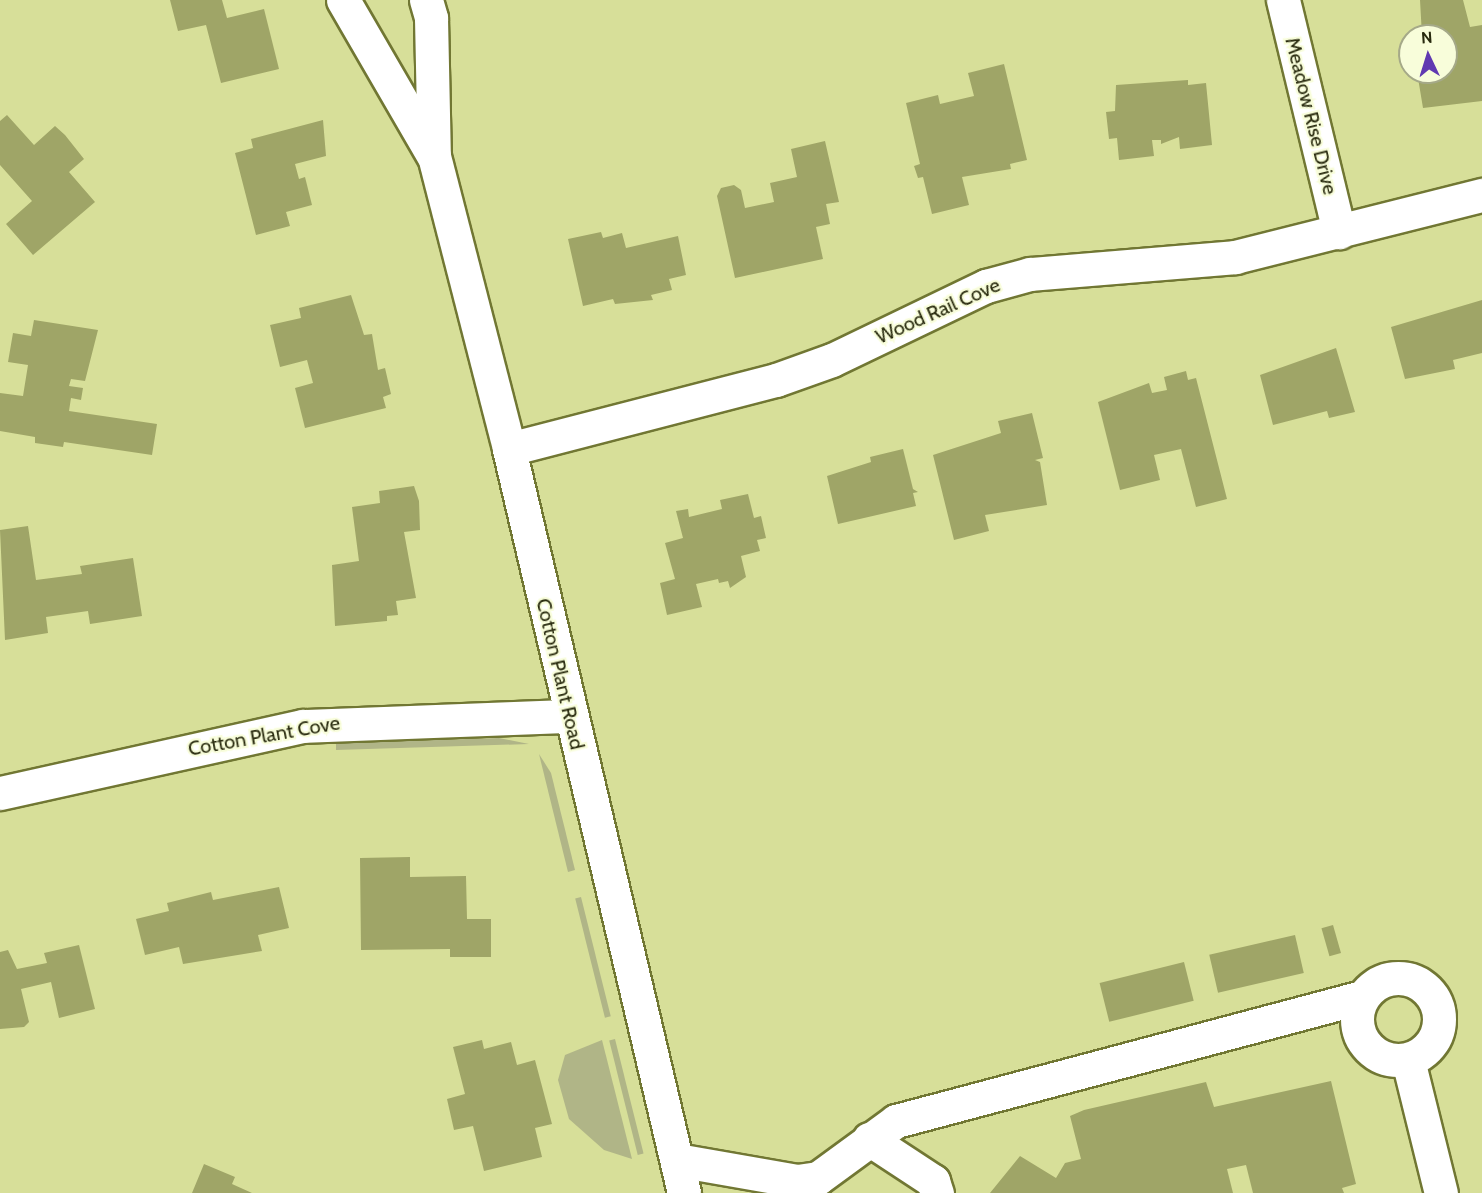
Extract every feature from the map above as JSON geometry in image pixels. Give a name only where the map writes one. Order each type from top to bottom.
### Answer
[{"type":"street","name":"Cotton Plant Road","points":[[343,0],[434,156]]},
{"type":"street","name":"Cotton Plant Road","points":[[426,0],[431,18],[434,156],[509,449],[569,716],[684,1193]]},
{"type":"street","name":"Meadow Rise Drive","points":[[1283,0],[1340,232]]},
{"type":"street","name":"Wood Rail Cove","points":[[509,449],[776,380],[832,360],[986,286],[1030,274],[1235,257],[1482,195]]},
{"type":"street","name":"Cotton Plant Cove","points":[[0,793],[303,726],[569,716]]},
{"type":"street","points":[[677,1160],[804,1186],[896,1121],[1362,997],[1384,980],[1409,979],[1429,991],[1440,1015],[1439,1030],[1432,1044],[1408,1060],[1381,1058],[1366,1046],[1356,1017],[1362,997]]},
{"type":"street","points":[[1408,1060],[1442,1193]]},
{"type":"street","points":[[869,1139],[933,1181],[937,1193]]},
{"type":"green space","points":[[499,738],[529,744],[336,750],[336,743]]},
{"type":"green space","points":[[539,754],[551,773],[575,870],[568,872]]},
{"type":"green space","points":[[581,897],[611,1016],[605,1018],[575,898]]},
{"type":"green space","points":[[615,1039],[644,1153],[638,1155],[609,1040]]},
{"type":"green space","points":[[602,1040],[632,1159],[604,1150],[569,1119],[558,1080],[565,1055]]},
{"type":"building","points":[[170,0],[222,0],[227,18],[264,9],[279,69],[221,83],[206,25],[178,31]]},
{"type":"building","points":[[1420,0],[1463,0],[1470,27],[1482,25],[1482,101],[1423,108],[1419,84],[1458,84],[1458,24],[1421,24]]},
{"type":"building","points":[[1004,64],[1027,160],[1010,164],[1011,169],[962,177],[969,205],[932,214],[923,177],[918,178],[914,166],[920,164],[906,103],[938,95],[940,104],[974,96],[968,73]]},
{"type":"building","points":[[1188,80],[1188,85],[1206,83],[1212,145],[1180,149],[1179,137],[1161,144],[1161,140],[1152,140],[1154,156],[1119,160],[1117,138],[1109,139],[1106,112],[1115,111],[1116,85]]},
{"type":"building","points":[[7,115],[34,145],[55,126],[65,135],[84,159],[69,172],[95,202],[33,255],[6,224],[32,201],[0,165],[0,121]]},
{"type":"building","points":[[323,120],[326,156],[295,164],[299,179],[305,177],[312,205],[286,212],[290,226],[256,235],[235,153],[253,148],[251,139]]},
{"type":"building","points":[[825,141],[839,202],[826,204],[830,224],[816,227],[823,259],[735,278],[717,196],[721,188],[734,185],[741,190],[745,208],[774,202],[770,183],[797,177],[791,149]]},
{"type":"building","points":[[601,232],[603,238],[622,233],[626,248],[678,236],[686,275],[669,279],[672,290],[651,295],[653,300],[615,304],[613,299],[583,306],[568,239]]},
{"type":"building","points":[[351,295],[364,335],[372,334],[378,370],[385,368],[391,394],[383,397],[386,408],[305,428],[295,388],[313,383],[307,360],[280,367],[270,325],[301,318],[299,308]]},
{"type":"building","points":[[1482,300],[1482,353],[1453,360],[1455,369],[1405,379],[1391,327]]},
{"type":"building","points":[[34,320],[98,330],[85,381],[71,379],[69,386],[83,388],[81,400],[71,398],[69,411],[157,424],[152,455],[64,442],[63,447],[35,443],[35,437],[0,431],[0,393],[23,396],[28,365],[8,362],[13,333],[31,336]]},
{"type":"building","points":[[1336,348],[1355,412],[1329,418],[1327,411],[1273,425],[1260,375]]},
{"type":"building","points":[[1186,371],[1188,380],[1196,378],[1227,499],[1196,507],[1181,449],[1154,455],[1160,480],[1120,490],[1098,402],[1149,383],[1152,393],[1167,390],[1164,377]]},
{"type":"building","points":[[1032,413],[1043,458],[1035,460],[1040,462],[1047,505],[985,515],[989,531],[954,540],[933,455],[1001,433],[998,421]]},
{"type":"building","points":[[903,449],[913,489],[918,492],[913,493],[916,506],[838,524],[827,476],[871,462],[870,457]]},
{"type":"building","points":[[414,486],[419,501],[420,530],[404,532],[416,598],[396,601],[398,615],[387,616],[387,621],[335,626],[332,565],[359,561],[352,507],[380,503],[379,491]]},
{"type":"building","points":[[748,494],[754,518],[761,516],[766,538],[757,540],[760,551],[741,556],[746,577],[730,588],[728,581],[719,583],[718,579],[696,584],[702,607],[667,615],[660,583],[675,579],[665,543],[683,538],[676,511],[688,509],[689,517],[722,509],[720,500]]},
{"type":"building","points":[[28,526],[36,580],[82,574],[80,566],[133,558],[142,616],[90,624],[88,611],[46,617],[48,633],[5,640],[0,530]]},
{"type":"building","points":[[410,857],[410,877],[466,876],[467,919],[491,919],[491,957],[450,957],[450,949],[361,950],[360,858]]},
{"type":"building","points":[[279,887],[289,928],[258,935],[262,951],[183,964],[179,947],[145,955],[136,919],[169,911],[167,903],[211,892],[213,900]]},
{"type":"building","points":[[1333,925],[1341,953],[1329,956],[1321,928]]},
{"type":"building","points":[[1295,935],[1304,973],[1218,993],[1209,955]]},
{"type":"building","points":[[79,945],[95,1009],[59,1018],[51,982],[21,989],[29,1022],[24,1027],[0,1029],[0,952],[8,950],[17,969],[47,963],[44,953]]},
{"type":"building","points":[[1184,962],[1194,1001],[1109,1022],[1100,983]]},
{"type":"building","points":[[482,1040],[484,1049],[511,1042],[517,1065],[535,1060],[552,1124],[535,1128],[542,1157],[484,1171],[473,1126],[454,1130],[447,1099],[465,1094],[453,1047]]},
{"type":"building","points":[[1331,1081],[1356,1184],[1342,1188],[1344,1193],[1253,1193],[1246,1165],[1227,1169],[1233,1193],[990,1193],[1020,1156],[1056,1178],[1065,1163],[1081,1159],[1070,1116],[1084,1110],[1206,1082],[1214,1107]]},
{"type":"building","points":[[204,1164],[235,1177],[232,1184],[252,1193],[192,1193]]}]
